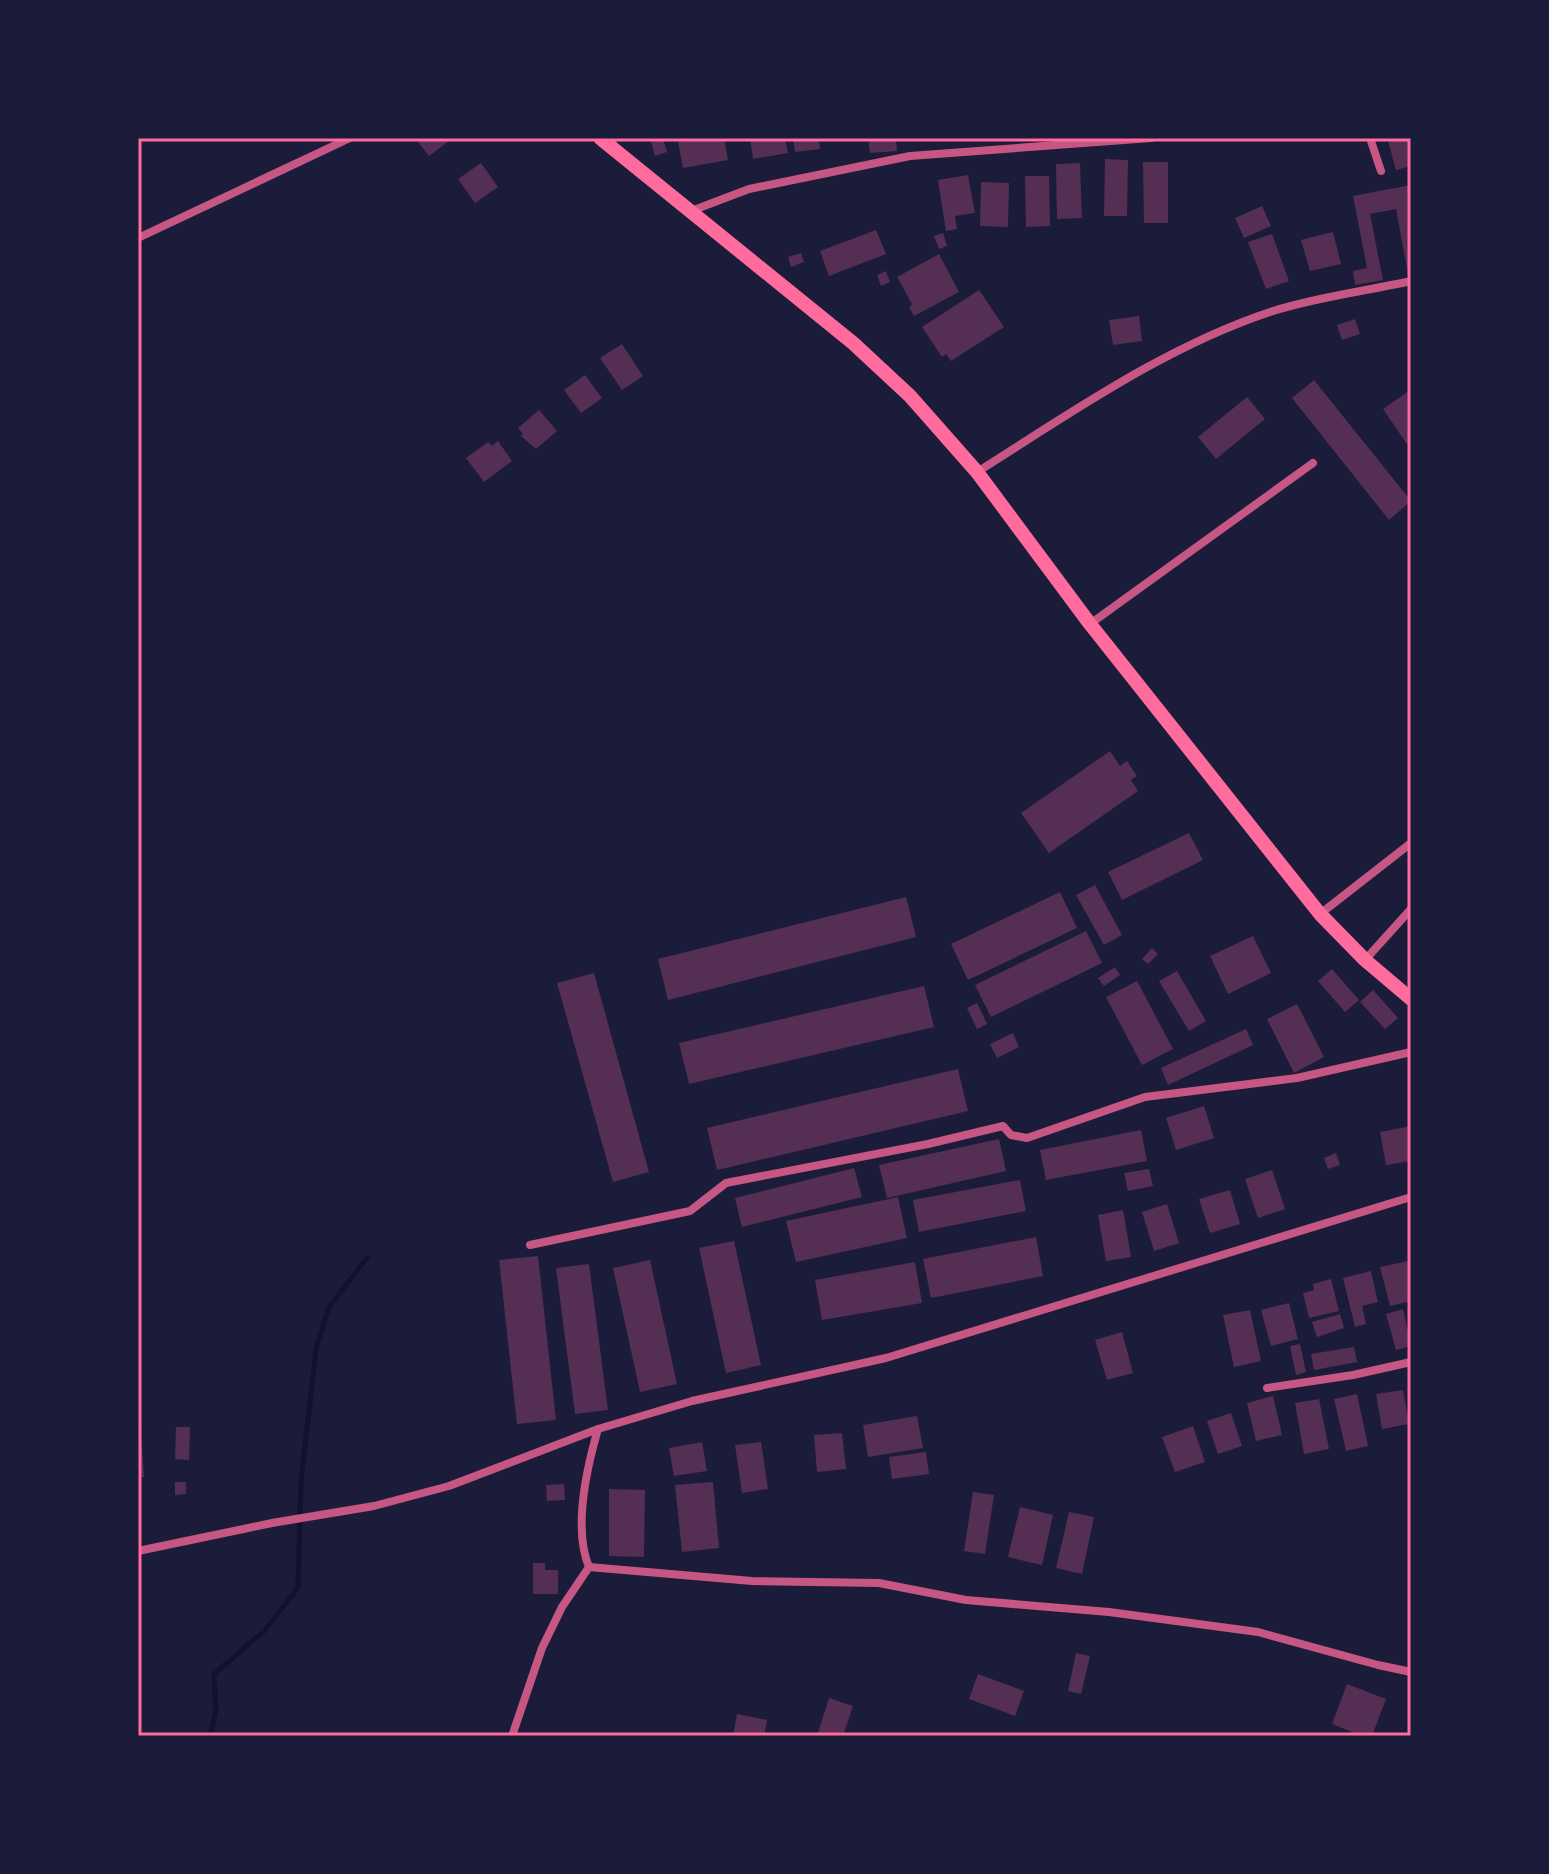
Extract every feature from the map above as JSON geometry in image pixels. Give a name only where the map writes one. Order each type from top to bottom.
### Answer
[{"type":"main road","points":[[600,138],[853,343],[910,396],[977,472],[1090,624],[1320,914],[1365,960],[1411,999]]},
{"type":"street","points":[[138,238],[350,138]]},
{"type":"street","points":[[691,211],[749,189],[910,156],[1151,138]]},
{"type":"street","points":[[1370,138],[1381,171]]},
{"type":"street","points":[[977,472],[1107,391],[1218,332],[1276,310],[1411,281]]},
{"type":"street","points":[[1090,624],[1313,463]]},
{"type":"street","points":[[1320,914],[1411,843]]},
{"type":"street","points":[[1365,960],[1411,909]]},
{"type":"street","points":[[530,1245],[690,1211],[726,1183],[928,1144],[1003,1126],[1011,1135],[1027,1138],[1145,1097],[1297,1078],[1411,1052]]},
{"type":"street","points":[[138,1551],[272,1523],[374,1506],[449,1486],[598,1429],[692,1401],[886,1358],[1411,1197]]},
{"type":"street","points":[[1267,1388],[1353,1375],[1411,1362]]},
{"type":"street","points":[[589,1567],[583,1550],[583,1525],[588,1464],[598,1429]]},
{"type":"street","points":[[589,1567],[752,1581],[879,1583],[966,1600],[1109,1612],[1258,1632],[1411,1672]]},
{"type":"street","points":[[512,1736],[542,1648],[562,1607],[589,1567]]},
{"type":"building","points":[[423,138],[453,138],[429,156],[418,142]]},
{"type":"building","points":[[650,138],[663,138],[667,152],[655,156]]},
{"type":"building","points":[[724,138],[728,160],[683,168],[678,142]]},
{"type":"building","points":[[750,138],[785,138],[788,153],[753,159]]},
{"type":"building","points":[[793,138],[819,138],[820,149],[795,152]]},
{"type":"building","points":[[868,138],[896,138],[897,151],[870,153]]},
{"type":"building","points":[[1411,138],[1411,166],[1396,170],[1388,141]]},
{"type":"building","points":[[1105,159],[1128,160],[1127,216],[1104,216]]},
{"type":"building","points":[[1143,162],[1168,162],[1168,223],[1144,223]]},
{"type":"building","points":[[481,163],[498,187],[475,203],[458,179]]},
{"type":"building","points":[[1080,163],[1082,218],[1057,219],[1056,164]]},
{"type":"building","points":[[968,175],[975,213],[955,216],[957,229],[946,231],[938,180]]},
{"type":"building","points":[[1025,176],[1049,176],[1050,226],[1026,227]]},
{"type":"building","points":[[981,182],[1009,183],[1008,227],[980,226]]},
{"type":"building","points":[[1411,185],[1411,273],[1408,274],[1396,209],[1370,214],[1383,280],[1355,285],[1353,271],[1367,268],[1353,196]]},
{"type":"building","points":[[1262,206],[1271,226],[1244,238],[1235,218]]},
{"type":"building","points":[[876,230],[886,254],[829,276],[820,251]]},
{"type":"building","points":[[1333,232],[1341,264],[1310,271],[1301,240]]},
{"type":"building","points":[[943,233],[947,246],[939,249],[934,236]]},
{"type":"building","points":[[1272,234],[1289,281],[1266,289],[1248,242]]},
{"type":"building","points":[[801,253],[804,262],[791,267],[788,257]]},
{"type":"building","points":[[939,254],[959,292],[914,316],[909,307],[912,304],[897,277]]},
{"type":"building","points":[[886,271],[890,282],[881,286],[877,275]]},
{"type":"building","points":[[979,290],[1004,327],[951,361],[946,354],[942,357],[922,327]]},
{"type":"building","points":[[1139,316],[1142,341],[1113,345],[1109,320]]},
{"type":"building","points":[[1355,319],[1360,334],[1342,340],[1337,325]]},
{"type":"building","points":[[622,344],[643,376],[622,390],[600,358]]},
{"type":"building","points":[[585,375],[602,398],[581,413],[564,390]]},
{"type":"building","points":[[1314,380],[1411,501],[1389,520],[1292,398]]},
{"type":"building","points":[[1409,391],[1411,394],[1411,450],[1383,409]]},
{"type":"building","points":[[1247,397],[1265,419],[1216,459],[1198,437]]},
{"type":"building","points":[[539,410],[557,431],[536,449],[521,436],[523,434],[518,428]]},
{"type":"building","points":[[498,441],[512,461],[484,482],[466,458],[488,442],[492,446]]},
{"type":"building","points":[[1110,751],[1120,766],[1127,761],[1137,776],[1131,780],[1138,791],[1049,853],[1021,813]]},
{"type":"building","points":[[1189,833],[1203,860],[1122,900],[1108,872]]},
{"type":"building","points":[[1095,885],[1122,935],[1104,945],[1076,895]]},
{"type":"building","points":[[1060,892],[1077,928],[968,980],[951,944]]},
{"type":"building","points":[[906,897],[916,937],[668,1000],[658,959]]},
{"type":"building","points":[[1086,931],[1102,963],[991,1017],[975,985]]},
{"type":"building","points":[[1253,936],[1271,973],[1228,994],[1210,956]]},
{"type":"building","points":[[1152,948],[1158,954],[1148,964],[1142,959]]},
{"type":"building","points":[[1115,967],[1120,975],[1104,986],[1098,978]]},
{"type":"building","points":[[1332,969],[1359,1000],[1345,1012],[1318,981]]},
{"type":"building","points":[[1177,971],[1206,1021],[1189,1031],[1159,981]]},
{"type":"building","points":[[594,973],[649,1172],[613,1182],[557,983]]},
{"type":"building","points":[[1137,981],[1173,1049],[1142,1065],[1106,997]]},
{"type":"building","points":[[924,986],[934,1027],[689,1084],[679,1043]]},
{"type":"building","points":[[1373,990],[1398,1018],[1385,1029],[1360,1002]]},
{"type":"building","points":[[977,1003],[987,1024],[977,1029],[967,1008]]},
{"type":"building","points":[[1297,1004],[1324,1057],[1294,1073],[1267,1019]]},
{"type":"building","points":[[1246,1029],[1253,1045],[1168,1085],[1161,1068]]},
{"type":"building","points":[[1013,1033],[1019,1047],[997,1058],[990,1044]]},
{"type":"building","points":[[958,1069],[968,1111],[717,1170],[707,1128]]},
{"type":"building","points":[[1204,1106],[1214,1138],[1176,1150],[1166,1118]]},
{"type":"building","points":[[1411,1126],[1411,1161],[1386,1165],[1380,1132]]},
{"type":"building","points":[[1141,1130],[1147,1161],[1046,1180],[1040,1150]]},
{"type":"building","points":[[999,1139],[1006,1171],[887,1198],[879,1165]]},
{"type":"building","points":[[1336,1153],[1340,1165],[1328,1169],[1324,1158]]},
{"type":"building","points":[[854,1168],[862,1197],[742,1227],[735,1198]]},
{"type":"building","points":[[1149,1169],[1153,1186],[1128,1191],[1124,1173]]},
{"type":"building","points":[[1272,1170],[1285,1209],[1258,1218],[1245,1179]]},
{"type":"building","points":[[1020,1180],[1026,1211],[919,1232],[913,1200]]},
{"type":"building","points":[[1230,1190],[1240,1224],[1210,1233],[1199,1199]]},
{"type":"building","points":[[898,1197],[907,1238],[796,1262],[786,1221]]},
{"type":"building","points":[[1167,1204],[1179,1243],[1154,1251],[1142,1212]]},
{"type":"building","points":[[1123,1210],[1131,1257],[1106,1261],[1098,1215]]},
{"type":"building","points":[[1036,1237],[1043,1276],[931,1298],[923,1259]]},
{"type":"building","points":[[734,1241],[761,1365],[726,1373],[699,1248]]},
{"type":"building","points":[[538,1256],[556,1420],[517,1424],[499,1260]]},
{"type":"building","points":[[650,1260],[677,1384],[640,1392],[613,1268]]},
{"type":"building","points":[[1408,1261],[1411,1301],[1390,1306],[1380,1267]]},
{"type":"building","points":[[915,1262],[922,1303],[822,1320],[815,1280]]},
{"type":"building","points":[[589,1264],[608,1410],[575,1414],[556,1268]]},
{"type":"building","points":[[1371,1271],[1378,1302],[1362,1306],[1366,1324],[1355,1327],[1343,1278]]},
{"type":"building","points":[[1331,1279],[1339,1311],[1309,1318],[1303,1293],[1314,1290],[1313,1284]]},
{"type":"building","points":[[1289,1303],[1298,1339],[1271,1346],[1261,1310]]},
{"type":"building","points":[[1403,1309],[1411,1346],[1396,1350],[1386,1314]]},
{"type":"building","points":[[1250,1310],[1261,1361],[1234,1367],[1223,1315]]},
{"type":"building","points":[[1340,1314],[1344,1328],[1317,1337],[1312,1322]]},
{"type":"building","points":[[1122,1332],[1133,1373],[1107,1380],[1095,1340]]},
{"type":"building","points":[[1300,1344],[1306,1372],[1296,1375],[1290,1346]]},
{"type":"building","points":[[1354,1347],[1357,1362],[1314,1370],[1311,1354]]},
{"type":"building","points":[[1403,1390],[1409,1424],[1382,1429],[1376,1394]]},
{"type":"building","points":[[1357,1394],[1368,1446],[1346,1451],[1334,1399]]},
{"type":"building","points":[[1273,1396],[1282,1435],[1256,1441],[1247,1403]]},
{"type":"building","points":[[1319,1399],[1329,1449],[1304,1454],[1295,1403]]},
{"type":"building","points":[[1231,1413],[1242,1446],[1218,1454],[1207,1421]]},
{"type":"building","points":[[140,1415],[144,1477],[138,1477]]},
{"type":"building","points":[[917,1416],[923,1448],[868,1457],[863,1425]]},
{"type":"building","points":[[1193,1426],[1205,1462],[1175,1472],[1162,1437]]},
{"type":"building","points":[[176,1427],[190,1427],[189,1460],[175,1459]]},
{"type":"building","points":[[842,1433],[846,1469],[817,1472],[814,1435]]},
{"type":"building","points":[[702,1442],[707,1471],[674,1476],[669,1448]]},
{"type":"building","points":[[761,1442],[768,1489],[742,1493],[735,1445]]},
{"type":"building","points":[[926,1452],[929,1474],[892,1479],[889,1457]]},
{"type":"building","points":[[175,1482],[186,1482],[186,1494],[175,1495]]},
{"type":"building","points":[[713,1482],[719,1548],[682,1552],[675,1485]]},
{"type":"building","points":[[564,1484],[565,1500],[547,1501],[546,1485]]},
{"type":"building","points":[[609,1489],[645,1490],[644,1557],[609,1556]]},
{"type":"building","points":[[973,1492],[994,1495],[985,1554],[964,1551]]},
{"type":"building","points":[[1020,1507],[1053,1515],[1042,1565],[1008,1557]]},
{"type":"building","points":[[1069,1512],[1094,1517],[1082,1574],[1056,1568]]},
{"type":"building","points":[[533,1563],[545,1563],[545,1570],[558,1570],[558,1594],[533,1594]]},
{"type":"building","points":[[1076,1653],[1090,1656],[1081,1694],[1068,1691]]},
{"type":"building","points":[[978,1674],[1024,1691],[1015,1716],[969,1699]]},
{"type":"building","points":[[1347,1684],[1386,1699],[1372,1736],[1362,1736],[1332,1724]]},
{"type":"building","points":[[829,1698],[853,1706],[843,1736],[817,1736]]},
{"type":"building","points":[[737,1714],[767,1720],[764,1736],[733,1736]]},
{"type":"waterway","points":[[210,1736],[216,1711],[214,1674],[264,1631],[298,1588],[301,1481],[316,1349],[329,1307],[367,1258]]}]
